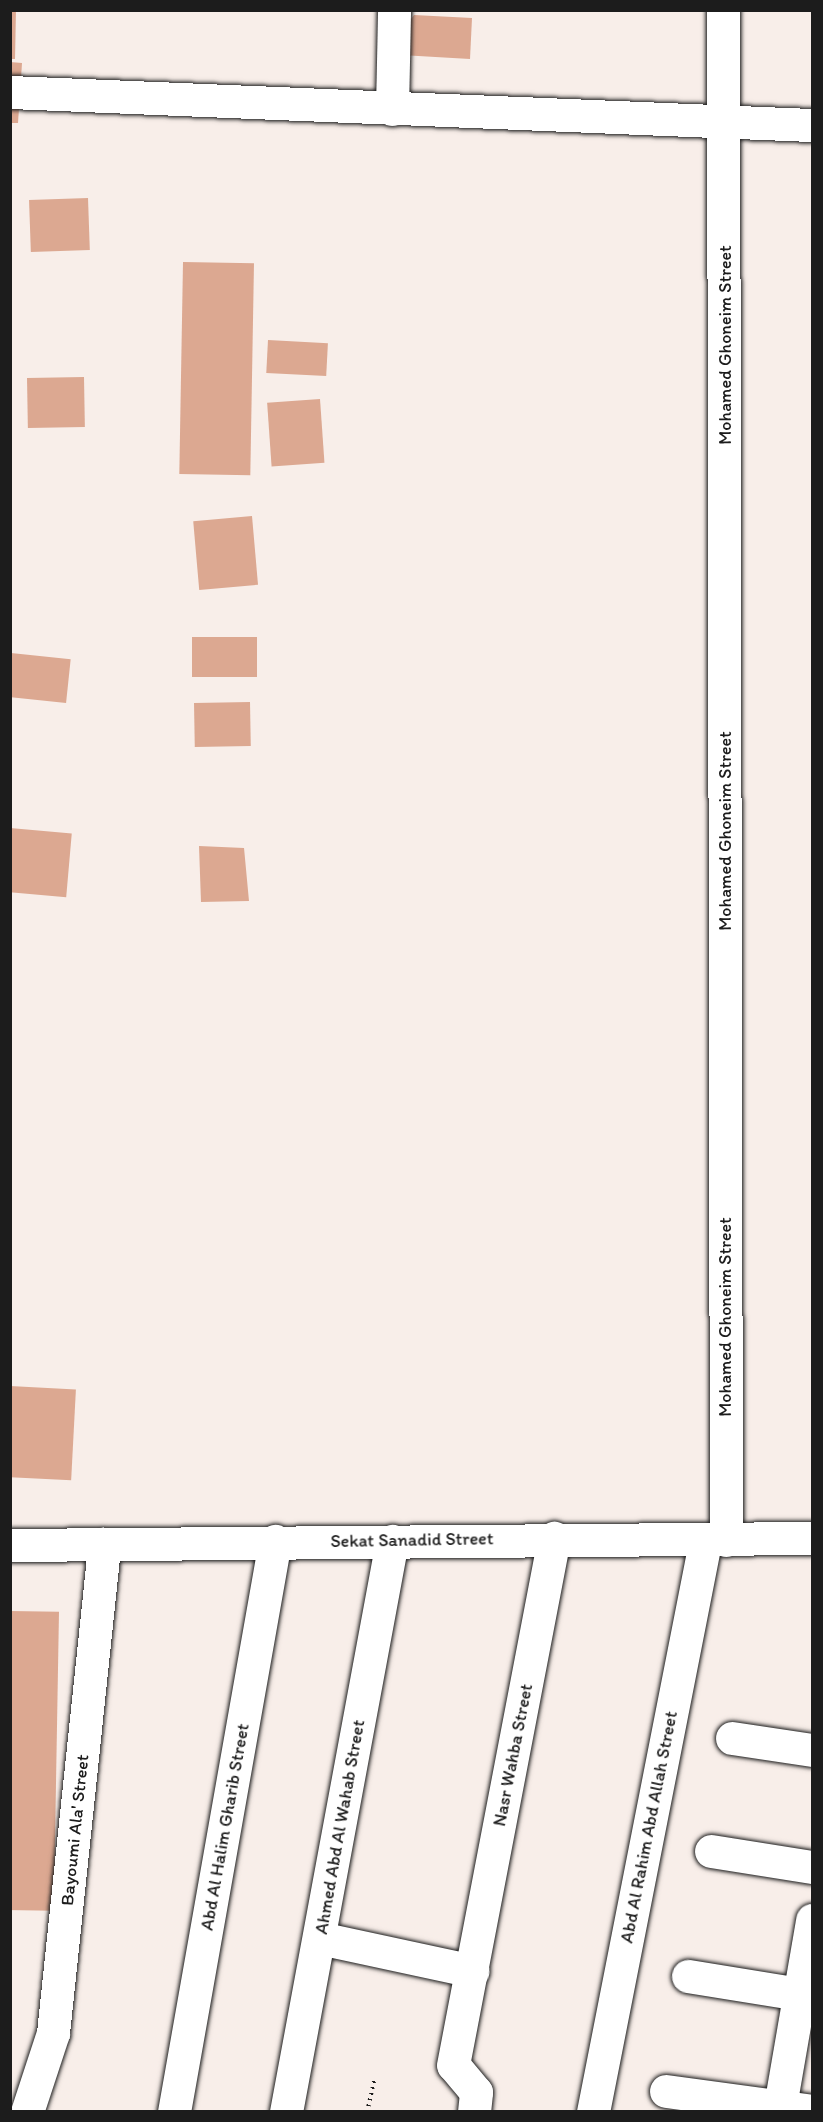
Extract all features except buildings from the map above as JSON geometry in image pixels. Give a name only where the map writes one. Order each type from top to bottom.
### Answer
[{"type":"street","points":[[392,109],[394,10]]},
{"type":"street","name":"Mohamed Ghoneim Street","points":[[715,1541],[723,10]]},
{"type":"street","points":[[10,92],[813,125]]},
{"type":"street","name":"Sekat Sanadid Street","points":[[10,1545],[275,1541],[392,1542],[554,1538],[715,1541],[813,1538]]},
{"type":"street","name":"Nasr Wahba Street","points":[[474,2112],[476,2092],[453,2065],[554,1538]]},
{"type":"street","name":"Abd Al Halim Gharib Street","points":[[174,2112],[275,1541]]},
{"type":"street","name":"Abd Al Rahim Abd Allah Street","points":[[593,2112],[715,1541]]},
{"type":"street","name":"Ahmed Abd Al Wahab Street","points":[[286,2112],[392,1542]]},
{"type":"street","name":"Bayoumi Ala' Street","points":[[27,2112],[53,2033],[105,1544]]},
{"type":"street","points":[[732,1738],[813,1750]]},
{"type":"street","points":[[711,1851],[813,1867]]},
{"type":"street","points":[[779,2109],[807,1995],[813,1920]]},
{"type":"street","points":[[320,1938],[472,1971]]},
{"type":"street","points":[[688,1976],[807,1995]]},
{"type":"street","points":[[666,2091],[779,2109],[813,2111]]},
{"type":"path","points":[[367,2112],[374,2081]]}]
